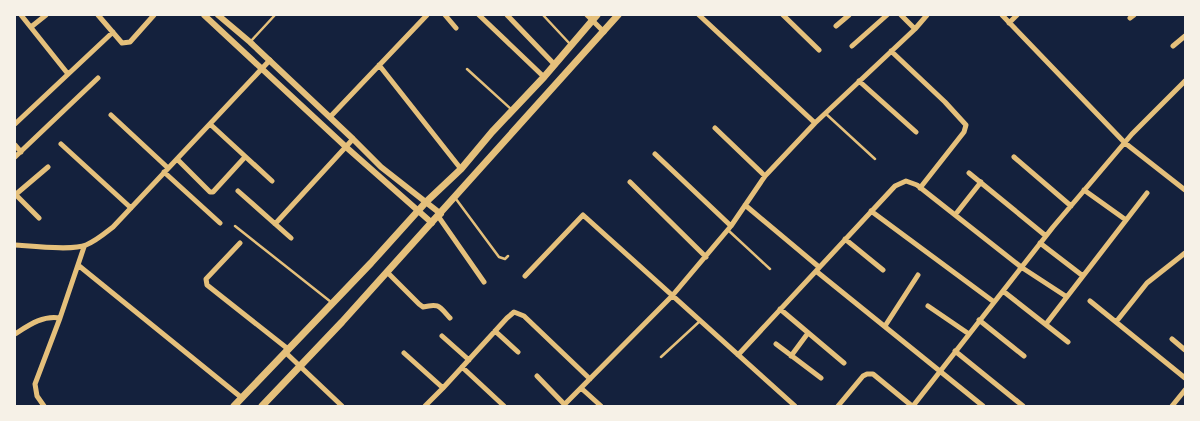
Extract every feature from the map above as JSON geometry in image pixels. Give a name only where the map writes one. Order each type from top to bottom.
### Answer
[{"type":"main road","points":[[262,406],[440,215],[618,15]]},
{"type":"main road","points":[[234,406],[426,202],[461,169],[544,78],[592,17]]},
{"type":"street","points":[[21,15],[68,74]]},
{"type":"street","points":[[31,27],[46,15]]},
{"type":"street","points":[[98,15],[122,43],[126,44],[154,15]]},
{"type":"street","points":[[204,15],[346,147],[432,223]]},
{"type":"street","points":[[218,15],[270,60],[381,167],[440,215],[484,282]]},
{"type":"street","points":[[330,117],[427,15]]},
{"type":"street","points":[[445,15],[456,28]]},
{"type":"street","points":[[479,15],[544,78]]},
{"type":"street","points":[[506,15],[555,64]]},
{"type":"street","points":[[699,15],[815,123]]},
{"type":"street","points":[[783,15],[820,50]]},
{"type":"street","points":[[836,26],[848,15]]},
{"type":"street","points":[[852,46],[887,15]]},
{"type":"street","points":[[901,15],[915,29]]},
{"type":"street","points":[[536,376],[564,405],[672,296],[729,228],[764,176],[825,113],[915,29],[926,15]]},
{"type":"street","points":[[1002,15],[1125,142],[1185,190]]},
{"type":"street","points":[[1009,23],[1017,15]]},
{"type":"street","points":[[592,17],[604,32]]},
{"type":"street","points":[[15,124],[113,32]]},
{"type":"street","points":[[1173,46],[1185,36]]},
{"type":"street","points":[[892,51],[966,125],[964,132],[920,188]]},
{"type":"street","points":[[15,244],[53,247],[84,246],[96,241],[113,227],[270,60]]},
{"type":"street","points":[[379,65],[461,169]]},
{"type":"street","points":[[15,157],[98,78]]},
{"type":"street","points":[[859,81],[916,132]]},
{"type":"street","points":[[839,406],[863,376],[873,374],[913,406],[979,320],[1084,190],[1125,142],[1185,81]]},
{"type":"street","points":[[110,115],[220,223]]},
{"type":"street","points":[[210,124],[272,181]]},
{"type":"street","points":[[715,128],[764,176]]},
{"type":"street","points":[[275,224],[354,139]]},
{"type":"street","points":[[62,144],[130,208]]},
{"type":"street","points":[[15,145],[21,152]]},
{"type":"street","points":[[655,154],[729,228]]},
{"type":"street","points":[[176,159],[210,192],[213,192],[245,156]]},
{"type":"street","points":[[1014,157],[1071,206]]},
{"type":"street","points":[[39,218],[15,194],[48,167]]},
{"type":"street","points":[[970,173],[1046,236]]},
{"type":"street","points":[[738,355],[895,186],[906,181],[920,188],[1022,267],[1067,297]]},
{"type":"street","points":[[630,182],[706,257]]},
{"type":"street","points":[[955,215],[981,182]]},
{"type":"street","points":[[1084,190],[1126,220]]},
{"type":"street","points":[[238,191],[292,238]]},
{"type":"street","points":[[1046,324],[1147,193]]},
{"type":"street","points":[[744,205],[885,326],[983,406]]},
{"type":"street","points":[[871,211],[994,302]]},
{"type":"street","points":[[525,276],[583,215],[795,406]]},
{"type":"street","points":[[845,240],[884,270]]},
{"type":"street","points":[[240,243],[206,279],[207,285],[286,350],[300,367],[342,406]]},
{"type":"street","points":[[1040,243],[1083,276]]},
{"type":"street","points":[[44,406],[37,396],[35,384],[84,246]]},
{"type":"street","points":[[1116,322],[1147,282],[1185,253]]},
{"type":"street","points":[[78,265],[242,398]]},
{"type":"street","points":[[387,272],[423,307],[434,304],[439,306],[450,318]]},
{"type":"street","points":[[885,326],[918,275]]},
{"type":"street","points":[[1003,291],[1068,342]]},
{"type":"street","points":[[1090,301],[1185,378]]},
{"type":"street","points":[[928,306],[969,334]]},
{"type":"street","points":[[780,309],[844,363]]},
{"type":"street","points":[[425,406],[510,314],[514,312],[519,313],[590,379]]},
{"type":"street","points":[[15,334],[37,321],[52,317],[60,318]]},
{"type":"street","points":[[979,320],[1024,356]]},
{"type":"street","points":[[495,331],[518,352]]},
{"type":"street","points":[[791,356],[808,333]]},
{"type":"street","points":[[442,336],[469,360]]},
{"type":"street","points":[[1172,339],[1185,350]]},
{"type":"street","points":[[776,344],[821,378]]},
{"type":"street","points":[[955,351],[1023,406]]},
{"type":"street","points":[[404,353],[443,388]]},
{"type":"street","points":[[462,367],[504,406]]},
{"type":"street","points":[[581,388],[601,406]]},
{"type":"street","points":[[1172,406],[1185,390]]},
{"type":"lane","points":[[250,42],[275,15]]},
{"type":"lane","points":[[543,15],[571,45]]},
{"type":"lane","points":[[467,69],[513,110]]},
{"type":"lane","points":[[825,113],[875,159]]},
{"type":"lane","points":[[455,198],[498,257],[505,259],[508,256]]},
{"type":"lane","points":[[235,226],[332,303]]},
{"type":"lane","points":[[729,228],[770,269]]},
{"type":"lane","points":[[661,357],[700,321]]}]
